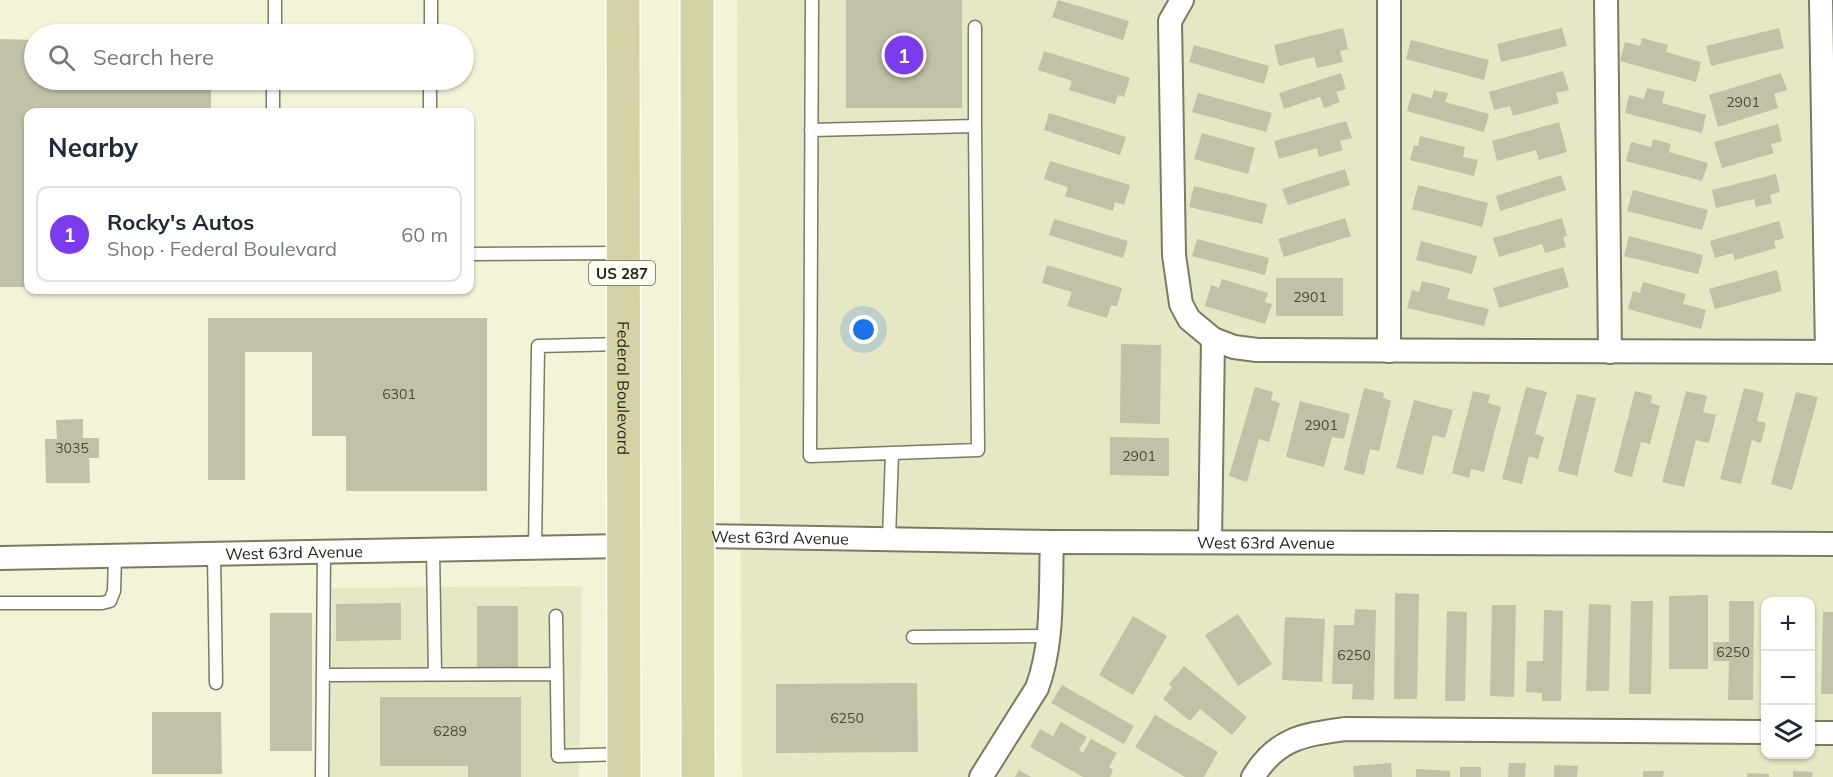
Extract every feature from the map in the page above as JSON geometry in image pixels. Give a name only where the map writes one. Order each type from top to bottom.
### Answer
[{"type":"main road","name":"Federal Boulevard","points":[[623,0],[624,766]]},
{"type":"main road","points":[[697,0],[698,777]]},
{"type":"street","points":[[1182,0],[1170,21],[1174,255],[1180,304],[1189,319],[1213,339],[1257,350],[1830,352],[1821,0]]},
{"type":"street","points":[[1389,0],[1389,351]]},
{"type":"street","points":[[1606,0],[1610,352]]},
{"type":"street","points":[[1210,542],[1213,339]]},
{"type":"street","name":"West 63rd Avenue","points":[[699,536],[1052,542],[1833,544]]},
{"type":"street","points":[[981,777],[1037,688],[1043,672],[1048,636],[1052,542]]},
{"type":"street","name":"West 63rd Avenue","points":[[0,558],[624,546]]},
{"type":"street","points":[[1253,777],[1280,746],[1302,736],[1345,729],[1761,732]]},
{"type":"street","points":[[1815,733],[1833,733]]},
{"type":"lane","points":[[274,24],[275,0]]},
{"type":"lane","points":[[431,0],[431,24]]},
{"type":"lane","points":[[812,0],[810,456],[978,450],[975,27]]},
{"type":"lane","points":[[273,90],[273,108]]},
{"type":"lane","points":[[430,90],[430,108]]},
{"type":"lane","points":[[811,130],[975,126]]},
{"type":"lane","points":[[474,254],[622,253]]},
{"type":"lane","points":[[535,548],[538,346],[622,344]]},
{"type":"lane","points":[[889,538],[892,453]]},
{"type":"lane","points":[[433,550],[435,674]]},
{"type":"lane","points":[[322,777],[324,552]]},
{"type":"lane","points":[[214,554],[216,683]]},
{"type":"lane","points":[[0,603],[102,603],[111,601],[114,591],[115,556]]},
{"type":"lane","points":[[556,616],[558,756],[624,766]]},
{"type":"lane","points":[[913,637],[1048,636]]},
{"type":"lane","points":[[323,675],[557,674]]},
{"type":"shaded area","points":[[737,0],[1833,0],[1833,777],[742,777]]},
{"type":"shaded area","points":[[582,586],[579,777],[330,777],[332,588]]},
{"type":"building","points":[[846,0],[962,0],[962,108],[846,108]]},
{"type":"building","points":[[1058,0],[1129,21],[1123,40],[1052,17]]},
{"type":"building","points":[[1343,28],[1348,49],[1340,51],[1343,62],[1317,68],[1314,57],[1279,66],[1274,45]]},
{"type":"building","points":[[1562,28],[1567,46],[1501,62],[1497,44]]},
{"type":"building","points":[[1779,28],[1784,48],[1711,66],[1706,46]]},
{"type":"building","points":[[1642,38],[1668,45],[1666,52],[1701,62],[1696,82],[1620,61],[1625,42],[1640,46]]},
{"type":"building","points":[[0,39],[24,40],[24,90],[211,90],[211,108],[24,108],[24,287],[0,287]]},
{"type":"building","points":[[1411,40],[1489,60],[1484,80],[1406,59]]},
{"type":"building","points":[[1194,45],[1269,66],[1264,84],[1189,62]]},
{"type":"building","points":[[1044,51],[1130,78],[1124,97],[1118,95],[1115,104],[1069,90],[1072,81],[1038,70]]},
{"type":"building","points":[[1563,71],[1569,90],[1556,93],[1559,103],[1513,116],[1510,106],[1494,110],[1489,92]]},
{"type":"building","points":[[1341,73],[1346,89],[1336,92],[1340,102],[1324,108],[1320,97],[1284,109],[1279,93]]},
{"type":"building","points":[[1781,73],[1787,90],[1774,94],[1778,108],[1718,127],[1709,95]]},
{"type":"building","points":[[1647,88],[1665,92],[1662,103],[1706,115],[1702,133],[1625,113],[1629,95],[1644,99]]},
{"type":"building","points":[[1434,90],[1448,93],[1445,102],[1489,114],[1484,132],[1407,111],[1412,93],[1432,98]]},
{"type":"building","points":[[1198,93],[1272,113],[1266,132],[1192,112]]},
{"type":"building","points":[[1049,113],[1126,137],[1120,155],[1044,130]]},
{"type":"building","points":[[1346,121],[1352,138],[1340,141],[1343,150],[1319,157],[1317,148],[1279,159],[1274,141]]},
{"type":"building","points":[[1559,122],[1567,152],[1539,160],[1536,150],[1497,161],[1492,141]]},
{"type":"building","points":[[1778,124],[1782,141],[1771,144],[1774,153],[1722,168],[1714,142]]},
{"type":"building","points":[[1202,133],[1255,148],[1248,174],[1194,159]]},
{"type":"building","points":[[1420,136],[1465,147],[1463,157],[1478,160],[1474,176],[1410,160],[1414,145],[1418,146]]},
{"type":"building","points":[[1653,139],[1671,144],[1669,152],[1708,163],[1702,181],[1626,161],[1631,142],[1651,147]]},
{"type":"building","points":[[1050,161],[1130,185],[1124,205],[1115,202],[1113,211],[1065,196],[1068,187],[1044,179]]},
{"type":"building","points":[[1345,169],[1350,185],[1288,205],[1282,189]]},
{"type":"building","points":[[1776,174],[1780,192],[1770,195],[1772,203],[1756,207],[1754,199],[1716,208],[1712,190]]},
{"type":"building","points":[[1561,175],[1566,190],[1500,211],[1496,196]]},
{"type":"building","points":[[1418,185],[1488,203],[1482,227],[1412,209]]},
{"type":"building","points":[[1194,186],[1267,204],[1262,224],[1189,207]]},
{"type":"building","points":[[1633,190],[1708,210],[1702,230],[1627,211]]},
{"type":"building","points":[[1345,218],[1351,236],[1284,257],[1278,239]]},
{"type":"building","points":[[1562,218],[1567,236],[1563,237],[1566,247],[1545,253],[1542,244],[1499,257],[1493,238]]},
{"type":"building","points":[[1054,219],[1128,241],[1123,258],[1049,235]]},
{"type":"building","points":[[1779,221],[1784,238],[1774,241],[1776,248],[1735,260],[1733,253],[1715,258],[1710,241]]},
{"type":"building","points":[[1629,236],[1703,255],[1698,274],[1624,256]]},
{"type":"building","points":[[1197,239],[1269,258],[1265,275],[1192,256]]},
{"type":"building","points":[[1421,241],[1477,256],[1472,274],[1416,260]]},
{"type":"building","points":[[1047,265],[1122,288],[1117,306],[1111,305],[1107,318],[1067,306],[1072,292],[1042,283]]},
{"type":"building","points":[[1563,267],[1569,287],[1499,308],[1493,288]]},
{"type":"building","points":[[1777,270],[1782,291],[1715,309],[1709,289]]},
{"type":"building","points":[[1276,278],[1343,278],[1343,316],[1276,316]]},
{"type":"building","points":[[1222,279],[1268,293],[1265,302],[1272,304],[1265,324],[1205,306],[1211,285],[1219,288]]},
{"type":"building","points":[[1422,281],[1450,288],[1447,299],[1489,309],[1484,326],[1407,308],[1412,290],[1419,292]]},
{"type":"building","points":[[1643,282],[1686,294],[1683,304],[1706,310],[1701,329],[1628,309],[1633,291],[1640,293]]},
{"type":"building","points":[[208,318],[487,318],[487,491],[346,491],[346,436],[312,436],[312,352],[245,352],[245,480],[208,480]]},
{"type":"building","points":[[1121,344],[1161,345],[1160,424],[1120,423]]},
{"type":"building","points":[[1255,387],[1273,392],[1271,400],[1280,403],[1269,442],[1259,439],[1247,482],[1229,476]]},
{"type":"building","points":[[1526,387],[1547,392],[1535,434],[1544,437],[1538,459],[1529,456],[1522,484],[1502,479]]},
{"type":"building","points":[[1364,388],[1384,393],[1383,398],[1391,401],[1379,451],[1370,449],[1364,475],[1344,470]]},
{"type":"building","points":[[1744,388],[1764,393],[1757,421],[1766,423],[1761,443],[1752,440],[1741,484],[1720,479]]},
{"type":"building","points":[[1473,391],[1490,395],[1488,403],[1501,407],[1484,472],[1471,469],[1469,478],[1452,473]]},
{"type":"building","points":[[1635,391],[1652,395],[1651,403],[1660,406],[1650,444],[1641,442],[1632,477],[1614,472]]},
{"type":"building","points":[[1686,391],[1707,396],[1703,412],[1716,415],[1709,443],[1696,440],[1684,487],[1662,482]]},
{"type":"building","points":[[1796,392],[1818,397],[1792,490],[1771,484]]},
{"type":"building","points":[[1577,394],[1596,398],[1577,476],[1558,471]]},
{"type":"building","points":[[1414,400],[1453,410],[1445,438],[1433,435],[1423,475],[1396,468]]},
{"type":"building","points":[[1300,401],[1350,414],[1344,439],[1332,437],[1324,467],[1286,457]]},
{"type":"building","points":[[83,419],[83,438],[99,438],[99,458],[89,458],[90,483],[46,483],[45,439],[57,439],[56,420]]},
{"type":"building","points":[[1110,437],[1169,438],[1169,476],[1110,475]]},
{"type":"building","points":[[1395,593],[1419,594],[1417,699],[1394,699]]},
{"type":"building","points":[[1708,595],[1708,669],[1669,669],[1669,596]]},
{"type":"building","points":[[1631,601],[1653,601],[1651,694],[1629,694]]},
{"type":"building","points":[[1729,601],[1754,601],[1753,700],[1728,700],[1729,661],[1713,661],[1713,642],[1729,642]]},
{"type":"building","points":[[401,603],[401,640],[336,641],[336,604]]},
{"type":"building","points":[[1589,604],[1611,605],[1609,691],[1586,691]]},
{"type":"building","points":[[1492,605],[1516,605],[1514,697],[1490,696]]},
{"type":"building","points":[[477,606],[518,606],[518,667],[477,667]]},
{"type":"building","points":[[1355,609],[1376,610],[1374,700],[1352,699],[1353,684],[1332,684],[1334,625],[1354,625]]},
{"type":"building","points":[[1544,610],[1563,611],[1561,701],[1542,701],[1542,693],[1526,692],[1527,661],[1543,661]]},
{"type":"building","points":[[1447,611],[1467,612],[1465,701],[1445,701]]},
{"type":"building","points":[[1823,612],[1833,612],[1833,694],[1821,694]]},
{"type":"building","points":[[270,613],[312,613],[312,751],[270,751]]},
{"type":"building","points":[[1238,614],[1272,664],[1238,686],[1205,635]]},
{"type":"building","points":[[1133,616],[1167,636],[1133,695],[1099,675]]},
{"type":"building","points":[[1285,617],[1325,619],[1322,682],[1282,680]]},
{"type":"building","points":[[1184,666],[1247,717],[1232,735],[1200,709],[1190,721],[1163,699],[1172,687],[1169,684]]},
{"type":"building","points":[[917,683],[918,752],[776,753],[776,684]]},
{"type":"building","points":[[1062,685],[1134,726],[1124,744],[1051,703]]},
{"type":"building","points":[[380,697],[521,697],[521,777],[468,777],[468,766],[380,766]]},
{"type":"building","points":[[152,712],[221,712],[222,774],[152,774]]},
{"type":"building","points":[[1155,715],[1218,752],[1204,777],[1185,777],[1135,747]]},
{"type":"building","points":[[1061,722],[1087,737],[1079,750],[1083,753],[1091,739],[1117,753],[1109,767],[1113,770],[1110,777],[1083,777],[1030,747],[1040,729],[1053,736]]},
{"type":"building","points":[[1391,763],[1392,777],[1354,777],[1353,766]]},
{"type":"building","points":[[1509,763],[1526,763],[1525,777],[1508,777]]},
{"type":"building","points":[[1554,765],[1578,766],[1577,777],[1554,777]]},
{"type":"building","points":[[1460,767],[1481,767],[1481,777],[1460,777]]},
{"type":"building","points":[[1416,769],[1450,771],[1450,777],[1416,777]]},
{"type":"building","points":[[1019,770],[1031,777],[1015,777]]},
{"type":"building","points":[[1643,771],[1664,771],[1663,777],[1643,777]]},
{"type":"building","points":[[1793,771],[1813,772],[1812,777],[1793,777]]},
{"type":"building","points":[[1747,773],[1769,774],[1769,777],[1747,777]]},
{"type":"place","name":"Rocky's Autos","points":[[904,55]]}]
